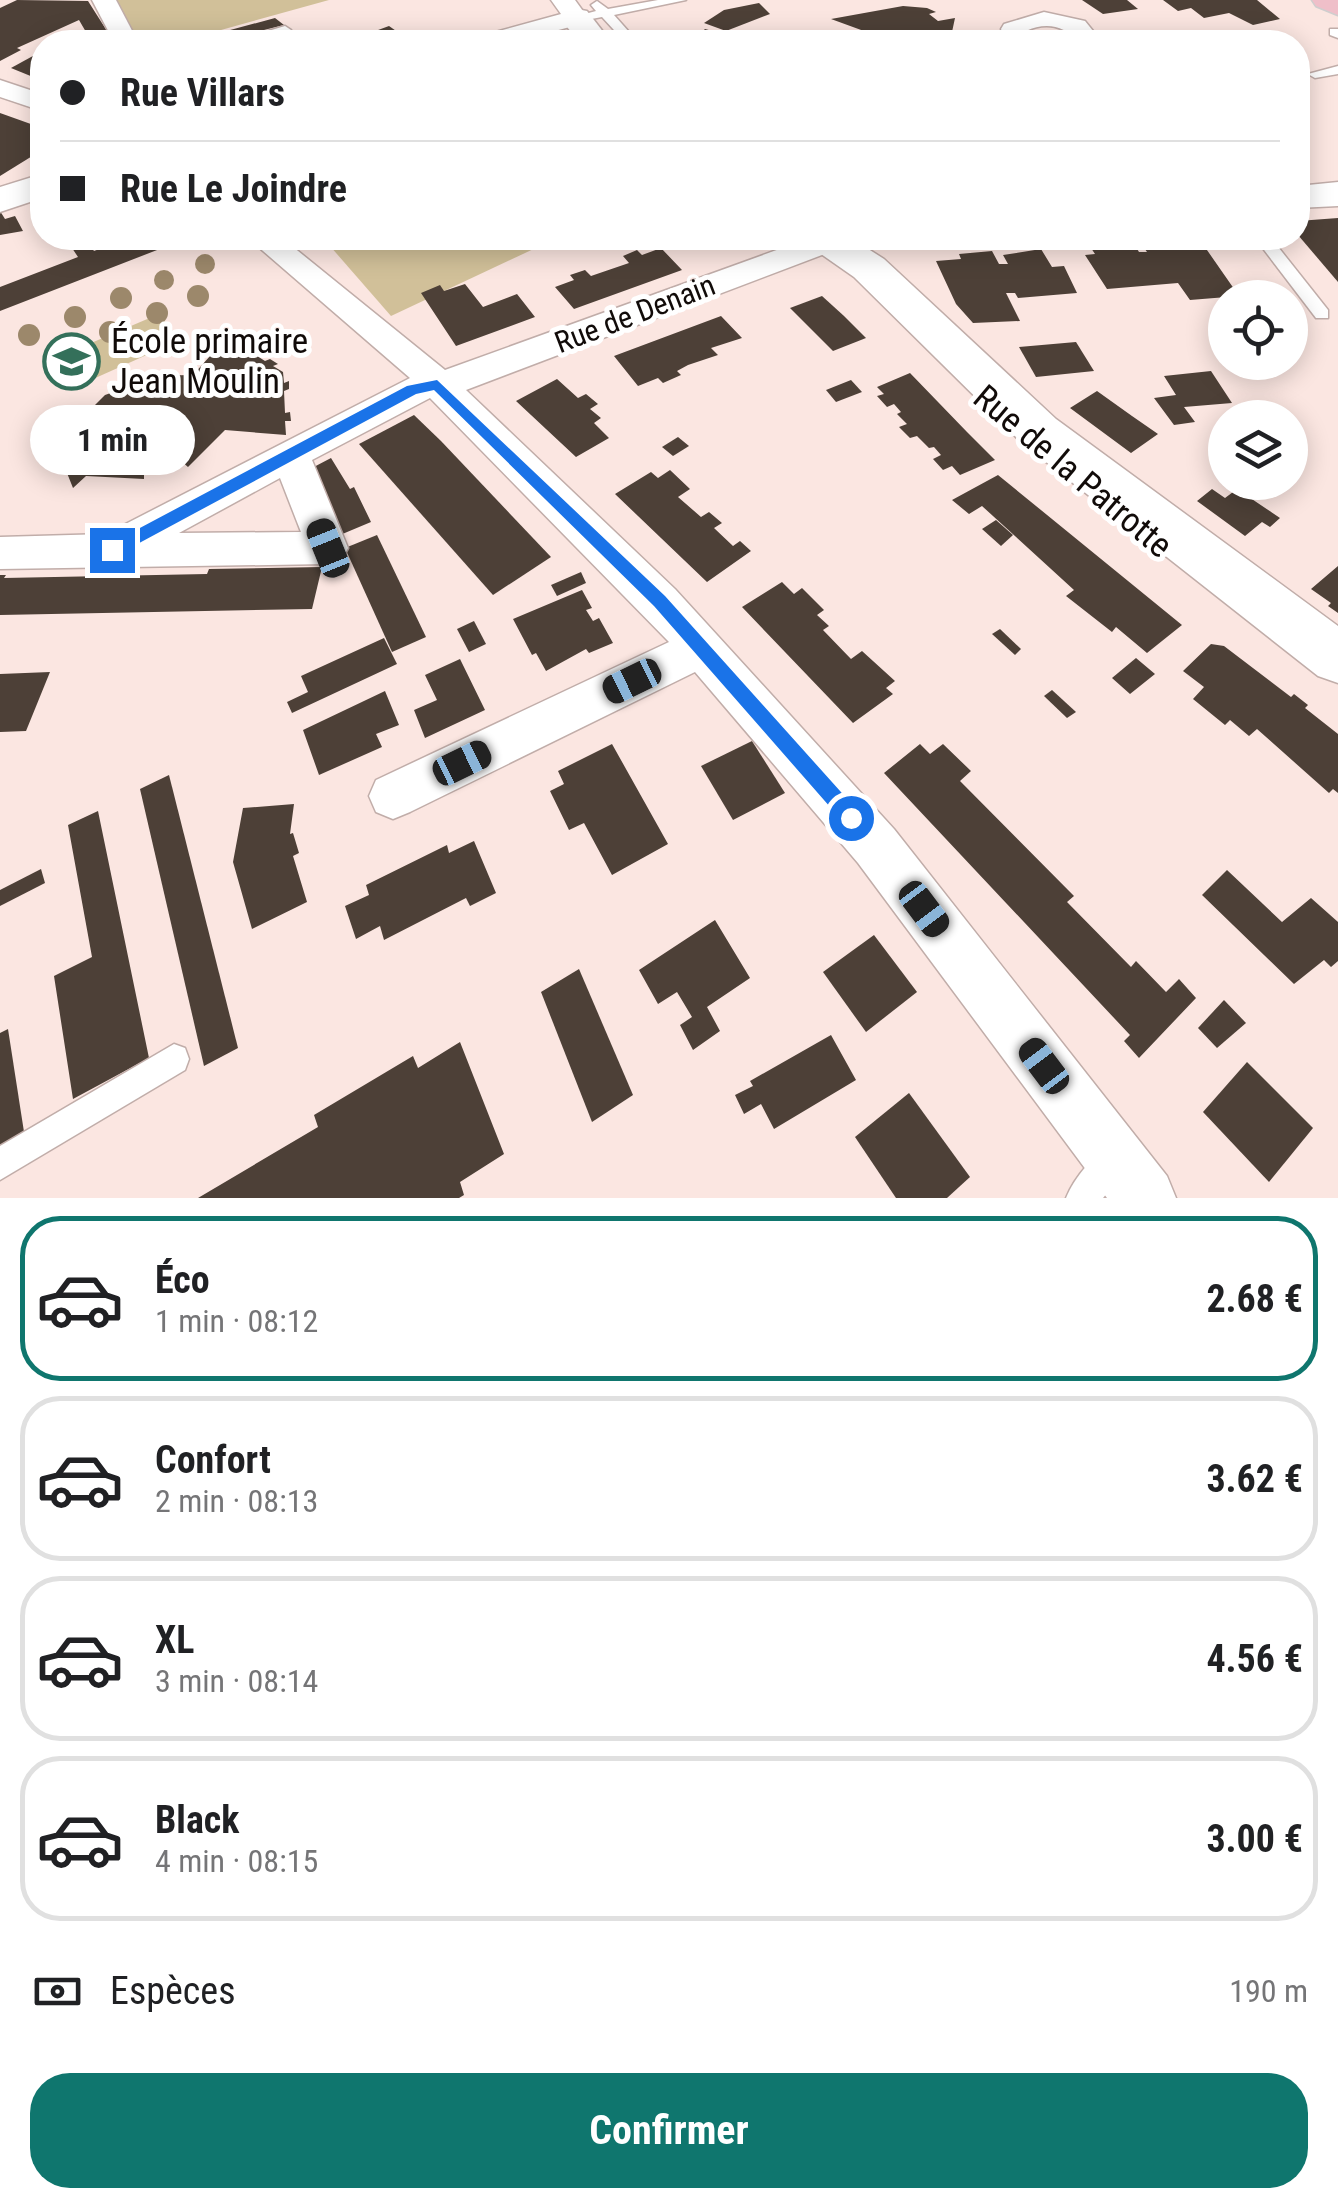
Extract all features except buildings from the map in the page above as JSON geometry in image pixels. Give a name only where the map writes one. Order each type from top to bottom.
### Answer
[{"type":"main road","points":[[1327,0],[1338,6]]},
{"type":"street","points":[[104,0],[120,30]]},
{"type":"street","points":[[1012,0],[1032,20]]},
{"type":"street","points":[[530,30],[586,15]]},
{"type":"street","points":[[1013,30],[1032,20],[1074,25],[1082,30]]},
{"type":"street","points":[[0,88],[30,99]]},
{"type":"street","points":[[0,200],[30,190]]},
{"type":"street","points":[[1310,195],[1338,194]]},
{"type":"street","points":[[278,250],[420,367],[660,601],[876,846],[1145,1198]]},
{"type":"street","name":"Rue de Denain","points":[[112,550],[412,390],[471,377],[803,250]]},
{"type":"street","name":"Rue de la Patrotte","points":[[848,250],[1039,431],[1338,658]]},
{"type":"street","points":[[0,553],[328,548],[291,456]]},
{"type":"street","points":[[393,796],[700,648]]},
{"type":"lane","points":[[586,15],[680,0]]},
{"type":"lane","points":[[586,15],[612,30]]},
{"type":"lane","points":[[1315,74],[1338,70]]},
{"type":"lane","name":"Rue de la Patrotte","points":[[842,250],[856,273],[1023,440],[1338,676]]},
{"type":"lane","points":[[1272,250],[1322,314]]},
{"type":"lane","points":[[0,1164],[174,1059]]},
{"type":"lane","points":[[1082,1198],[1115,1160]]},
{"type":"shaded area","points":[[111,0],[329,0],[221,30],[127,30]]},
{"type":"shaded area","points":[[333,250],[531,250],[391,316]]},
{"type":"shaded area","points":[[159,314],[180,340],[82,384],[63,355]]},
{"type":"place","name":"École primaire Jean Moulin","points":[[72,361]]},
{"type":"route","points":[[112,550],[412,390],[437,385],[660,601],[851,818]]}]
